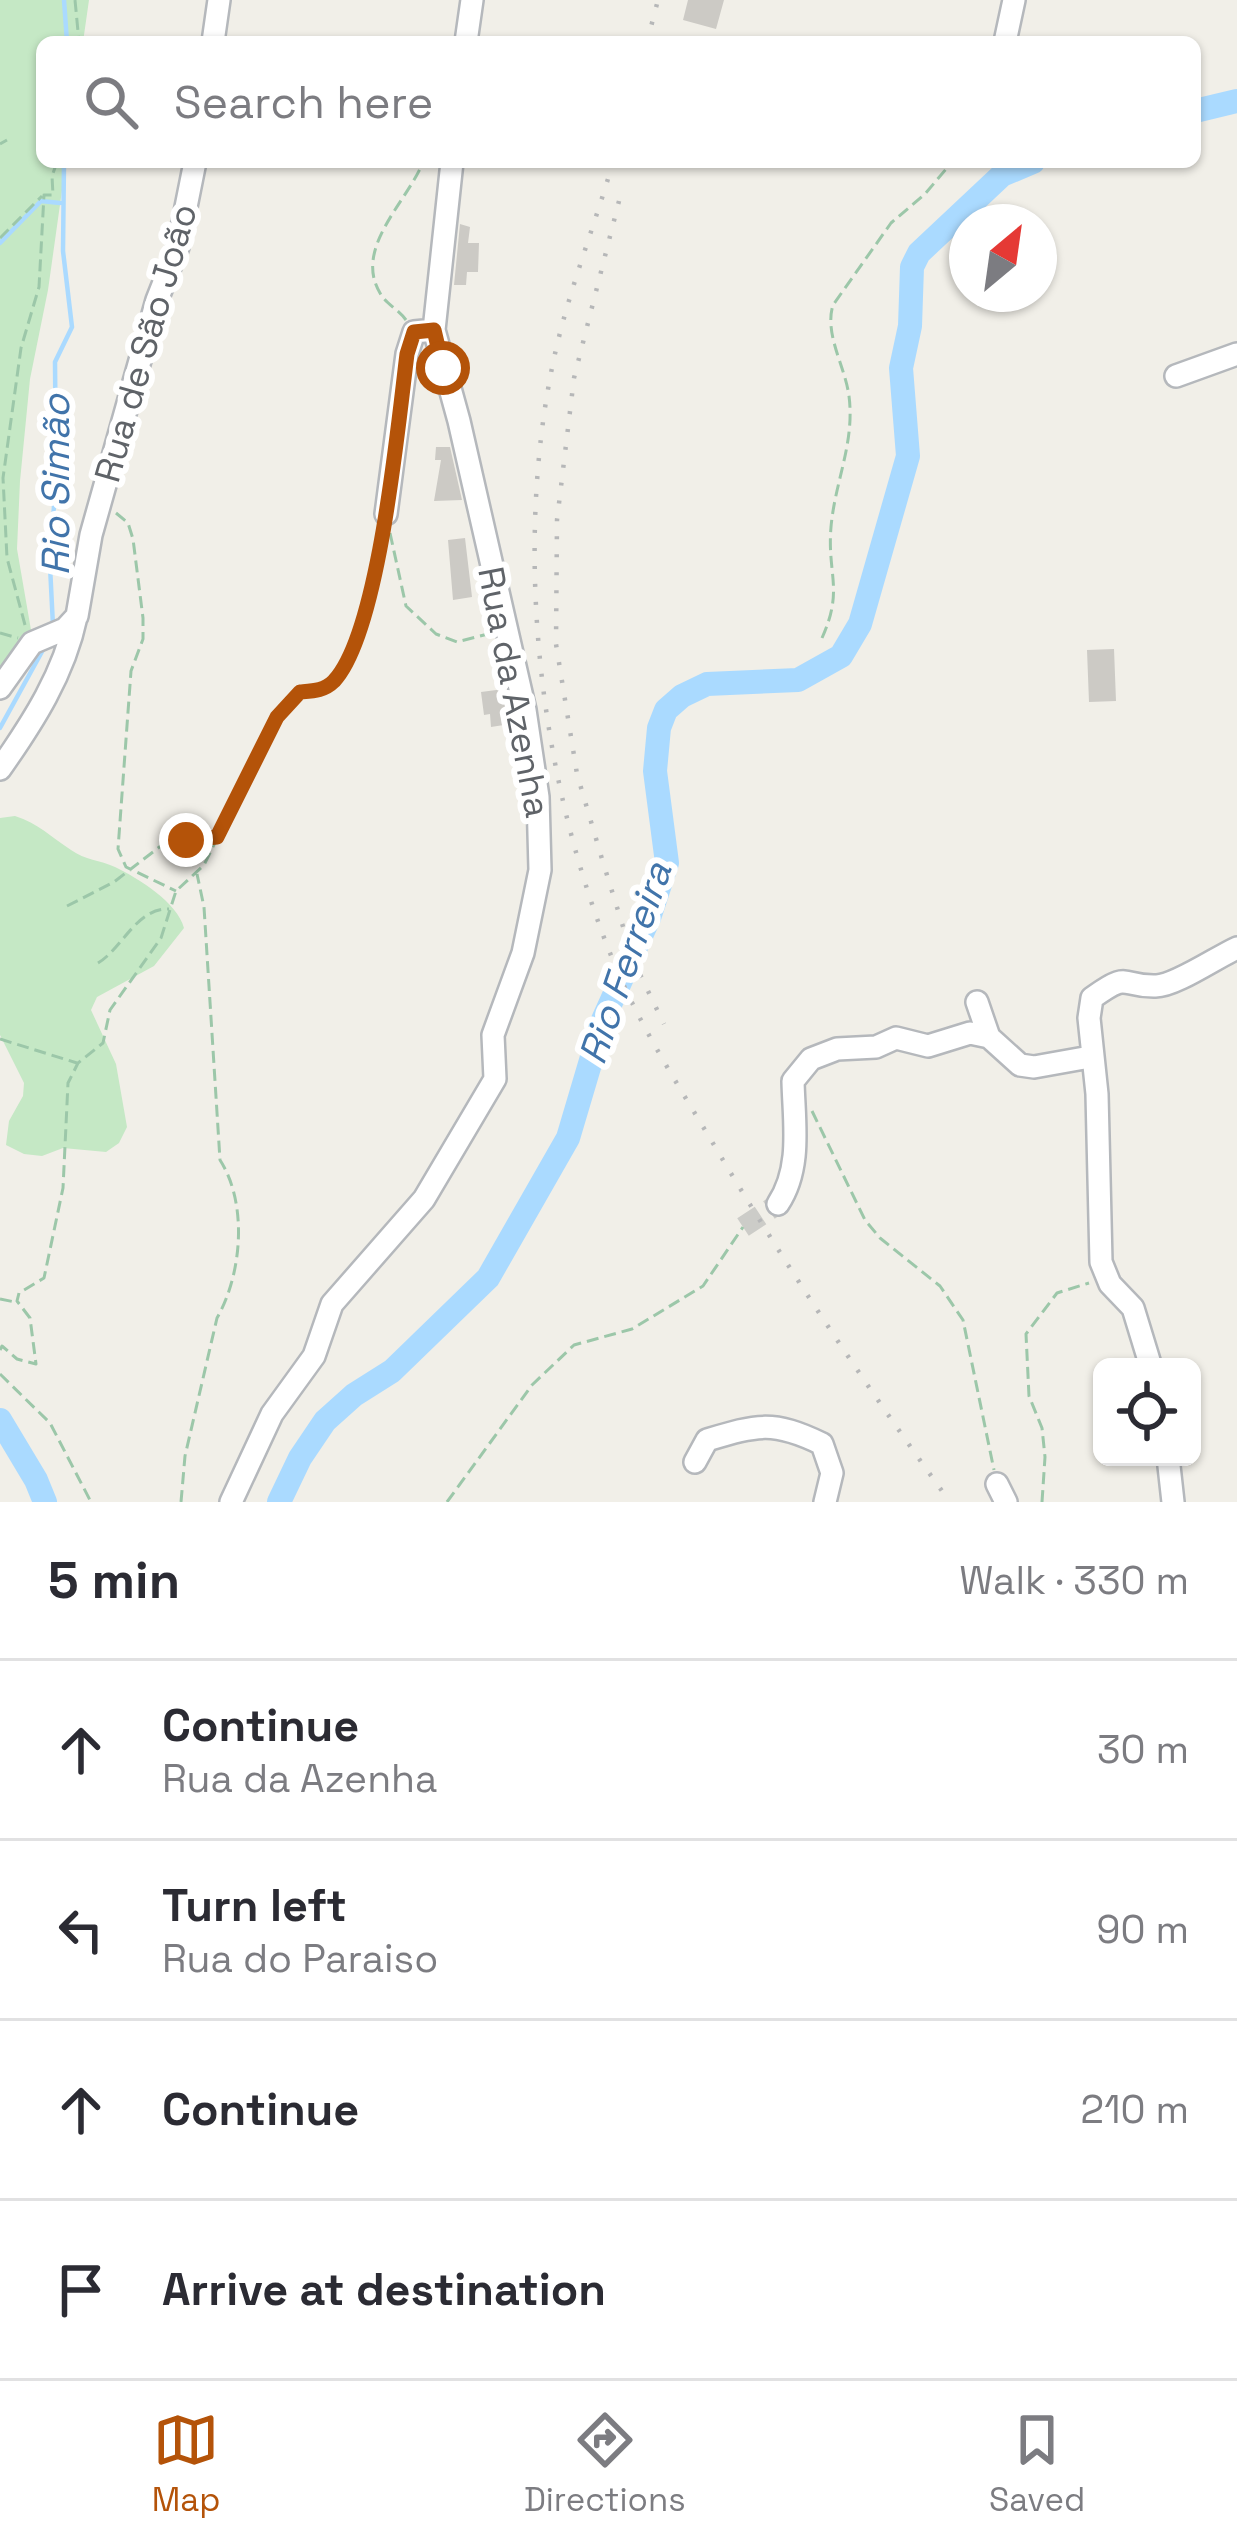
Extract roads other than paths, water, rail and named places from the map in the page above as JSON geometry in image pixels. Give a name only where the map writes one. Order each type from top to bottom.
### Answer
[{"type":"street","points":[[214,36],[219,0]]},
{"type":"street","points":[[467,36],[472,0]]},
{"type":"street","points":[[1006,36],[1014,0]]},
{"type":"street","name":"Rua de São João","points":[[0,770],[43,705],[71,641],[91,535],[157,300],[178,248],[194,168]]},
{"type":"street","name":"Rua da Azenha","points":[[231,1502],[272,1414],[314,1356],[332,1304],[424,1199],[495,1079],[493,1035],[523,953],[540,870],[542,838],[525,710],[474,484],[424,331],[451,168]]},
{"type":"street","points":[[386,514],[407,354],[424,331]]},
{"type":"street","points":[[1176,376],[1237,354]]},
{"type":"street","points":[[0,688],[29,640],[71,622]]},
{"type":"street","points":[[1148,1358],[1132,1308],[1107,1277],[1099,1246],[1096,1094],[1090,1057],[1092,998],[1114,982],[1130,980],[1158,987],[1237,948]]},
{"type":"street","points":[[977,1002],[988,1036],[1020,1065],[1090,1057]]},
{"type":"street","points":[[778,1204],[790,1186],[792,1172],[793,1081],[811,1059],[837,1049],[876,1047],[896,1038],[928,1046],[970,1033],[988,1036]]},
{"type":"street","points":[[694,1462],[707,1440],[755,1426],[794,1430],[822,1444],[832,1473],[828,1501]]},
{"type":"street","points":[[1169,1466],[1173,1502]]},
{"type":"waterway","name":"Rio Simão","points":[[64,0],[67,36]]},
{"type":"waterway","name":"Rio Ferreira","points":[[1201,110],[1237,101]]},
{"type":"waterway","name":"Rio Simão","points":[[53,626],[55,362],[72,327],[63,251],[64,168]]},
{"type":"waterway","name":"Rio Ferreira","points":[[279,1502],[325,1421],[392,1371],[488,1278],[568,1138],[603,1020],[649,918],[667,863],[655,771],[659,728],[666,710],[707,684],[798,680],[841,656],[860,624],[908,456],[901,368],[910,326],[912,267],[919,253],[1002,175],[1019,168]]},
{"type":"waterway","points":[[0,243],[41,201],[60,203]]},
{"type":"waterway","name":"Rio Simão","points":[[0,728],[44,648]]},
{"type":"waterway","name":"Rio Ferreira","points":[[0,1420],[45,1502]]},
{"type":"tunnel","points":[[743,1227],[778,1204]]},
{"type":"railway","points":[[649,36],[658,0]]},
{"type":"railway","points":[[611,168],[553,363],[535,514],[541,671],[569,826],[617,970],[650,1037],[799,1281],[950,1502]]},
{"type":"railway","points":[[619,201],[574,378],[557,520],[556,644],[577,774],[634,962],[664,1024]]}]
